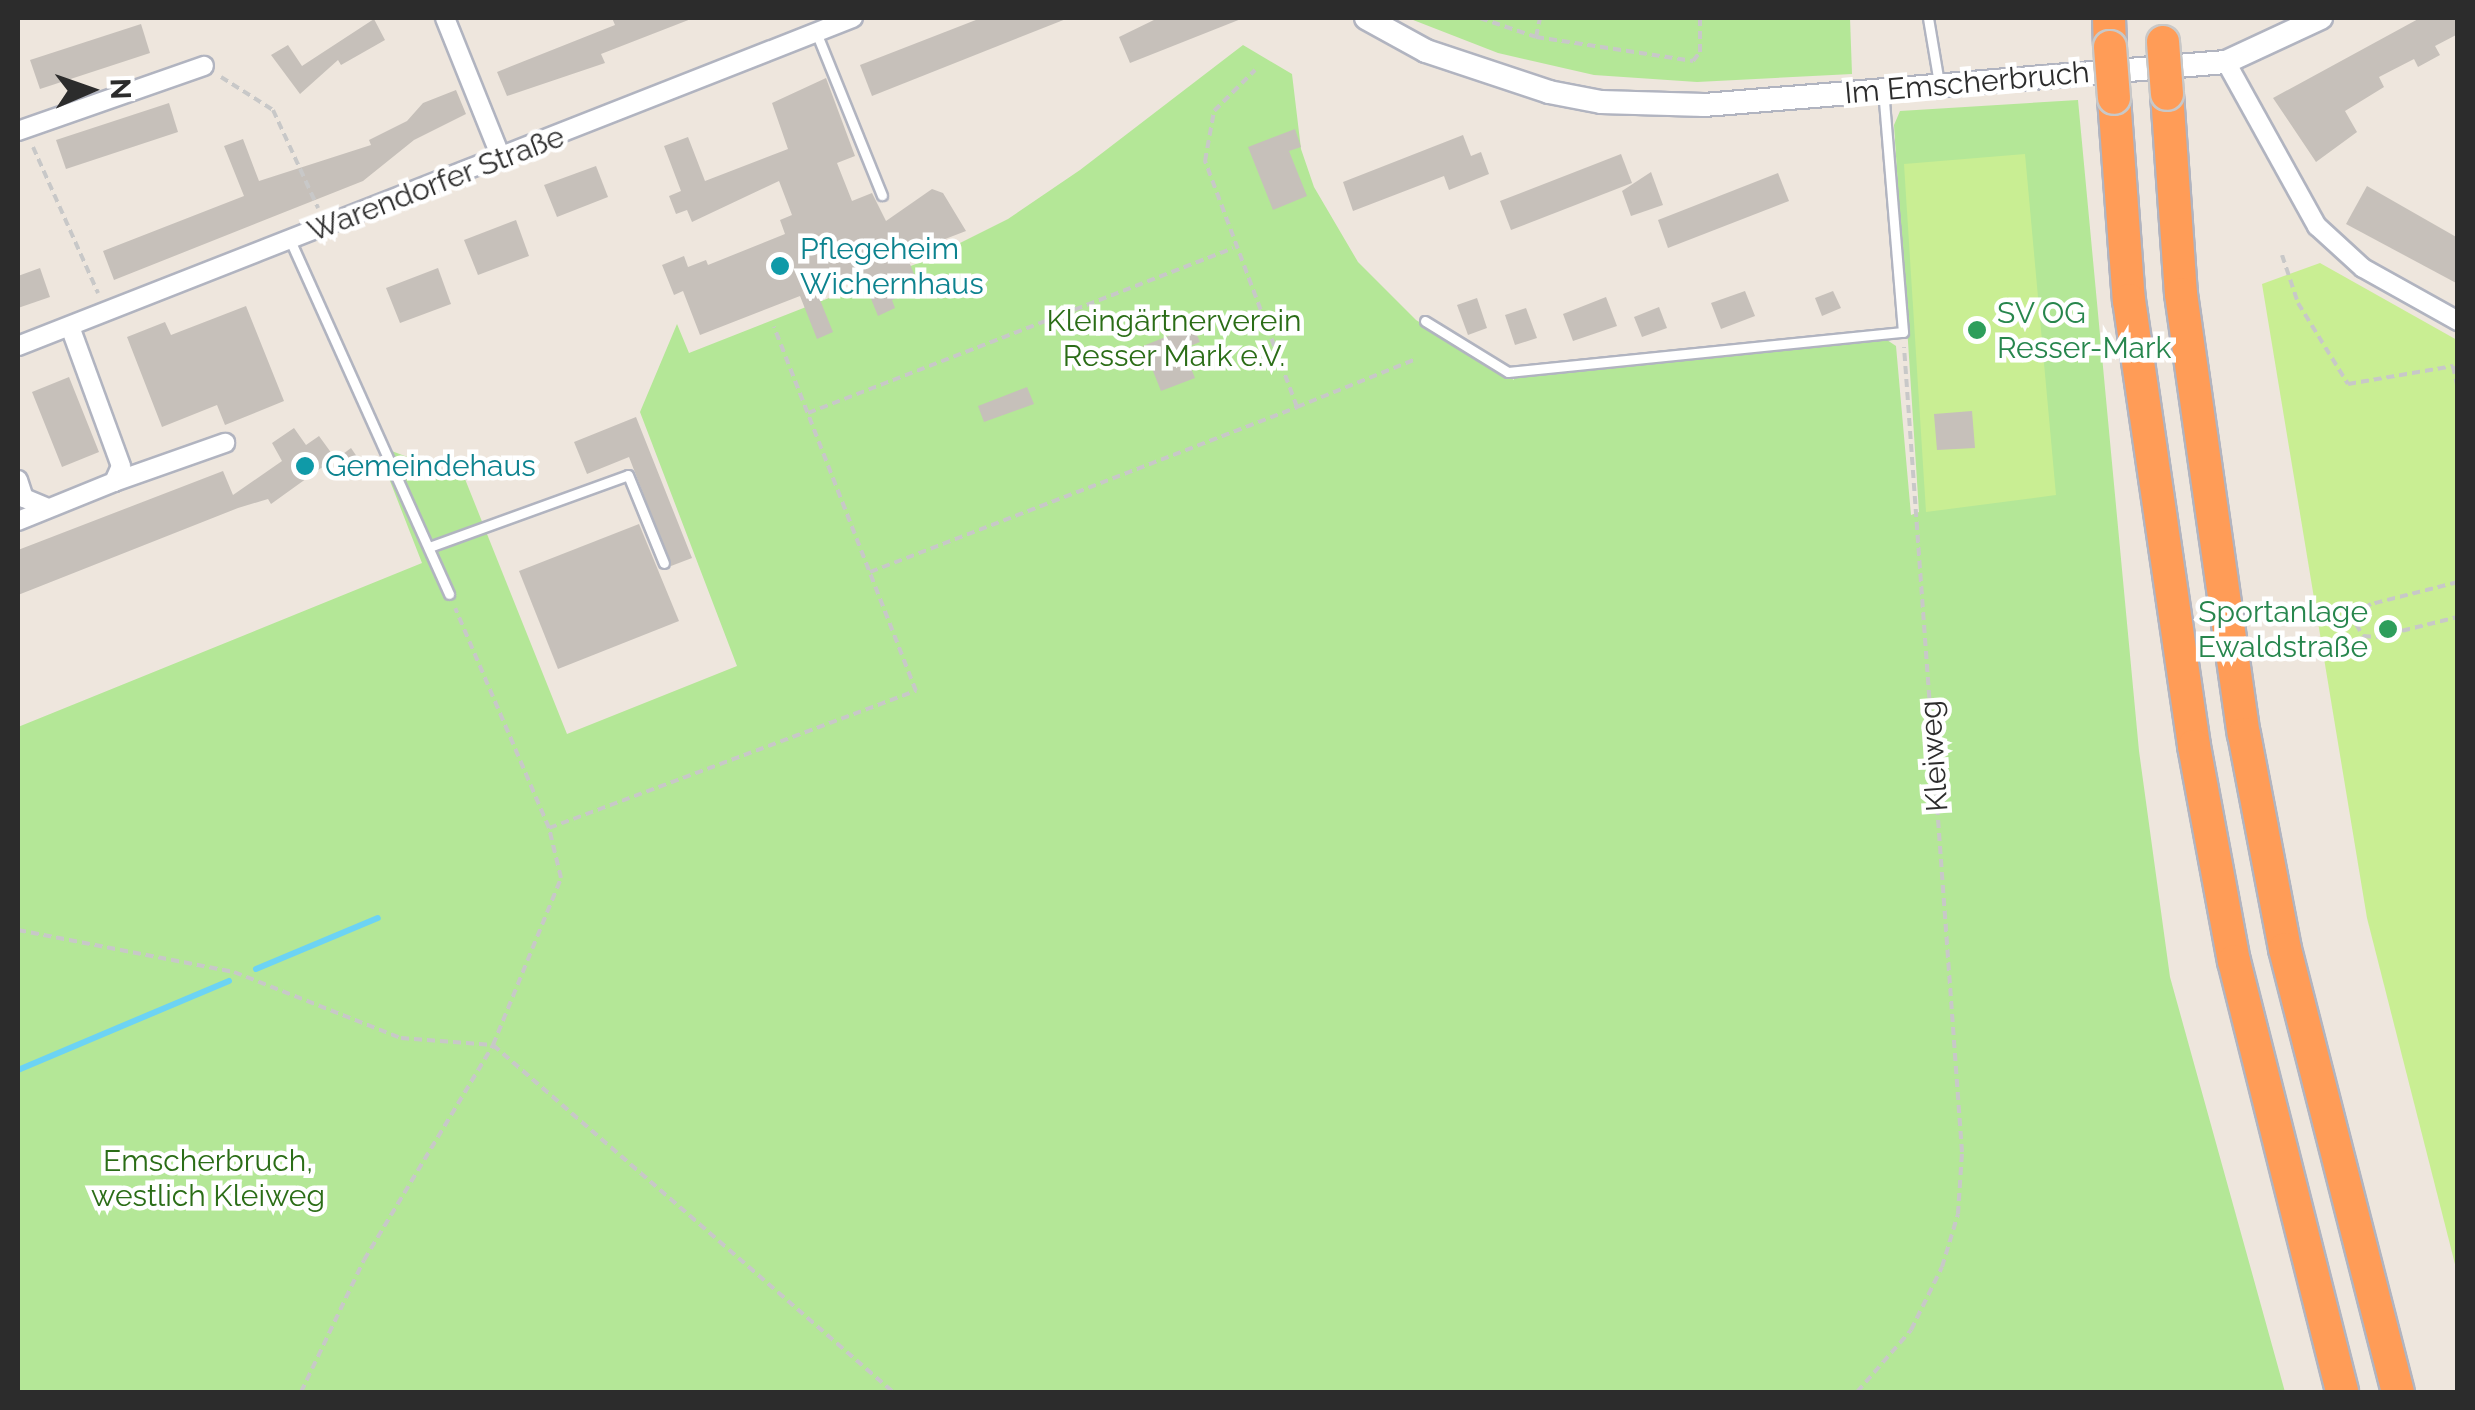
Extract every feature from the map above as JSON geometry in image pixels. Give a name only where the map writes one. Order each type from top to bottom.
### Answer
[{"type":"highway","points":[[2162,30],[2181,294],[2244,734],[2284,949],[2398,1392]]},
{"type":"highway","points":[[2110,32],[2134,337],[2194,746],[2234,961],[2342,1392]]},
{"type":"street","points":[[444,18],[502,160]]},
{"type":"street","name":"Warendorfer Straße","points":[[18,346],[502,160],[853,18]]},
{"type":"street","name":"Im Emscherbruch","points":[[1366,18],[1484,74],[1601,102],[1704,105],[2226,62]]},
{"type":"street","points":[[2320,18],[2226,62],[2317,226],[2363,268],[2458,321]]},
{"type":"street","points":[[22,130],[204,66]]},
{"type":"street","points":[[70,328],[118,446],[122,466],[114,482]]},
{"type":"street","points":[[18,521],[225,443]]},
{"type":"street","points":[[18,480],[24,498],[48,508]]},
{"type":"lane","points":[[1928,18],[1940,86]]},
{"type":"lane","points":[[816,32],[882,195]]},
{"type":"lane","points":[[1425,322],[1508,372],[1903,332],[1883,90]]},
{"type":"lane","points":[[290,240],[432,546],[449,594]]},
{"type":"lane","points":[[432,546],[628,475],[664,563]]},
{"type":"path","points":[[1480,18],[1536,37],[1693,61],[1700,52],[1700,18]]},
{"type":"path","points":[[1536,37],[1540,18]]},
{"type":"path","points":[[204,66],[273,110],[325,227]]},
{"type":"path","points":[[1255,70],[1226,93],[1205,139],[1206,162],[1234,248],[1297,407]]},
{"type":"path","points":[[22,130],[106,312]]},
{"type":"path","points":[[808,413],[1234,248]]},
{"type":"path","points":[[2282,255],[2298,302],[2348,384],[2453,366],[2458,390]]},
{"type":"path","points":[[549,828],[916,691],[774,327]]},
{"type":"path","name":"Kleiweg","points":[[1856,1392],[1911,1330],[1942,1267],[1958,1214],[1962,1152],[1903,332]]},
{"type":"path","points":[[870,572],[1416,359]]},
{"type":"path","points":[[2458,582],[2371,604],[2359,611],[2356,624],[2363,636],[2377,637],[2458,617]]},
{"type":"path","points":[[301,1392],[364,1260],[493,1045],[561,878],[549,828],[449,594]]},
{"type":"path","points":[[18,930],[234,972],[401,1038],[493,1045],[893,1392]]},
{"type":"green space","points":[[1408,18],[1850,18],[1852,74],[1697,82],[1594,75],[1498,53]]},
{"type":"green space","points":[[1243,45],[1292,74],[1301,149],[1314,187],[1358,262],[1416,320],[1514,380],[1514,374],[1884,338],[1896,346],[1911,515],[1919,512],[1894,125],[1900,111],[2078,100],[2139,751],[2170,977],[2285,1392],[18,1392],[18,727],[422,563],[376,445],[465,479],[567,734],[737,666],[640,412],[677,324],[689,353],[926,260],[1008,219],[1080,170]]},
{"type":"green space","name":"SV OG Resser-Mark","points":[[2025,154],[2056,495],[1926,512],[1904,164]]},
{"type":"green space","name":"Sportanlage Ewaldstraße","points":[[2320,263],[2457,340],[2457,1272],[2367,918],[2262,284]]},
{"type":"building","points":[[612,18],[691,19],[601,54],[605,63],[507,96],[497,72],[615,25]]},
{"type":"building","points":[[981,18],[1066,19],[872,96],[860,65]]},
{"type":"building","points":[[1158,18],[1241,19],[1130,63],[1119,37]]},
{"type":"building","points":[[2420,18],[2458,18],[2458,34],[2435,46],[2440,55],[2418,67],[2414,59],[2379,77],[2384,87],[2345,111],[2357,132],[2316,162],[2273,98]]},
{"type":"building","points":[[374,19],[385,40],[341,65],[338,60],[300,94],[271,55],[288,45],[302,66]]},
{"type":"building","points":[[141,24],[150,53],[40,89],[30,60]]},
{"type":"building","points":[[826,78],[855,156],[837,163],[852,201],[872,193],[886,221],[932,189],[943,193],[966,231],[906,254],[920,289],[892,300],[895,308],[878,316],[860,272],[816,290],[833,332],[817,339],[800,296],[700,335],[683,291],[674,295],[662,265],[684,256],[688,267],[706,260],[708,265],[785,234],[780,220],[792,215],[779,181],[692,222],[687,210],[676,214],[669,196],[681,191],[664,146],[688,137],[705,181],[788,149],[772,103]]},
{"type":"building","points":[[456,90],[466,114],[414,140],[363,181],[114,280],[103,251],[244,196],[224,146],[243,139],[259,181],[371,145],[369,140],[407,121],[423,103]]},
{"type":"building","points":[[169,103],[178,132],[66,169],[56,140]]},
{"type":"building","points":[[1295,129],[1301,147],[1289,151],[1307,196],[1273,210],[1248,147]]},
{"type":"building","points":[[1463,135],[1471,156],[1481,152],[1489,174],[1449,190],[1444,176],[1353,211],[1343,182]]},
{"type":"building","points":[[1621,154],[1632,183],[1511,230],[1500,201]]},
{"type":"building","points":[[596,166],[608,197],[557,217],[544,185]]},
{"type":"building","points":[[1651,172],[1663,205],[1631,216],[1622,191]]},
{"type":"building","points":[[1778,173],[1789,201],[1668,248],[1658,220]]},
{"type":"building","points":[[2367,186],[2458,238],[2458,284],[2346,224]]},
{"type":"building","points":[[516,220],[529,256],[478,275],[464,240]]},
{"type":"building","points":[[40,268],[50,297],[18,308],[18,276]]},
{"type":"building","points":[[438,268],[451,304],[400,323],[386,288]]},
{"type":"building","points":[[1745,291],[1755,316],[1721,329],[1711,303]]},
{"type":"building","points":[[1833,291],[1841,308],[1822,316],[1815,298]]},
{"type":"building","points":[[1606,297],[1617,326],[1573,341],[1563,314]]},
{"type":"building","points":[[1477,298],[1487,328],[1468,335],[1457,305]]},
{"type":"building","points":[[246,306],[284,401],[225,425],[217,405],[162,427],[127,337],[165,322],[171,335]]},
{"type":"building","points":[[1659,307],[1667,328],[1642,337],[1634,317]]},
{"type":"building","points":[[1526,308],[1537,338],[1515,345],[1505,315]]},
{"type":"building","points":[[1193,326],[1200,342],[1183,349],[1195,378],[1161,391],[1143,346]]},
{"type":"building","points":[[69,377],[99,452],[62,467],[32,392]]},
{"type":"building","points":[[1027,387],[1034,404],[984,422],[978,406]]},
{"type":"building","name":"SV OG Resser-Mark","points":[[1972,411],[1975,448],[1937,450],[1934,414]]},
{"type":"building","points":[[636,417],[692,558],[671,566],[629,457],[587,474],[574,442]]},
{"type":"building","points":[[294,428],[306,445],[319,436],[335,458],[271,504],[268,499],[238,508],[18,595],[18,550],[223,471],[233,495],[282,461],[272,443]]},
{"type":"building","points":[[351,448],[362,464],[346,475],[335,460]]},
{"type":"building","points":[[639,524],[679,621],[558,669],[519,571]]},
{"type":"waterway","points":[[256,969],[378,918]]},
{"type":"waterway","points":[[18,1070],[229,981]]},
{"type":"place","name":"Pflegeheim Wichernhaus","points":[[780,266]]},
{"type":"place","name":"SV OG Resser-Mark","points":[[1977,330]]},
{"type":"place","name":"Gemeindehaus","points":[[305,466]]},
{"type":"place","name":"Sportanlage Ewaldstraße","points":[[2388,629]]},
{"type":"park label","name":"Kleingärtnerverein Resser Mark e.V.","points":[[1174,338]]},
{"type":"park label","name":"Emscherbruch, westlich Kleiweg","points":[[208,1178]]}]
